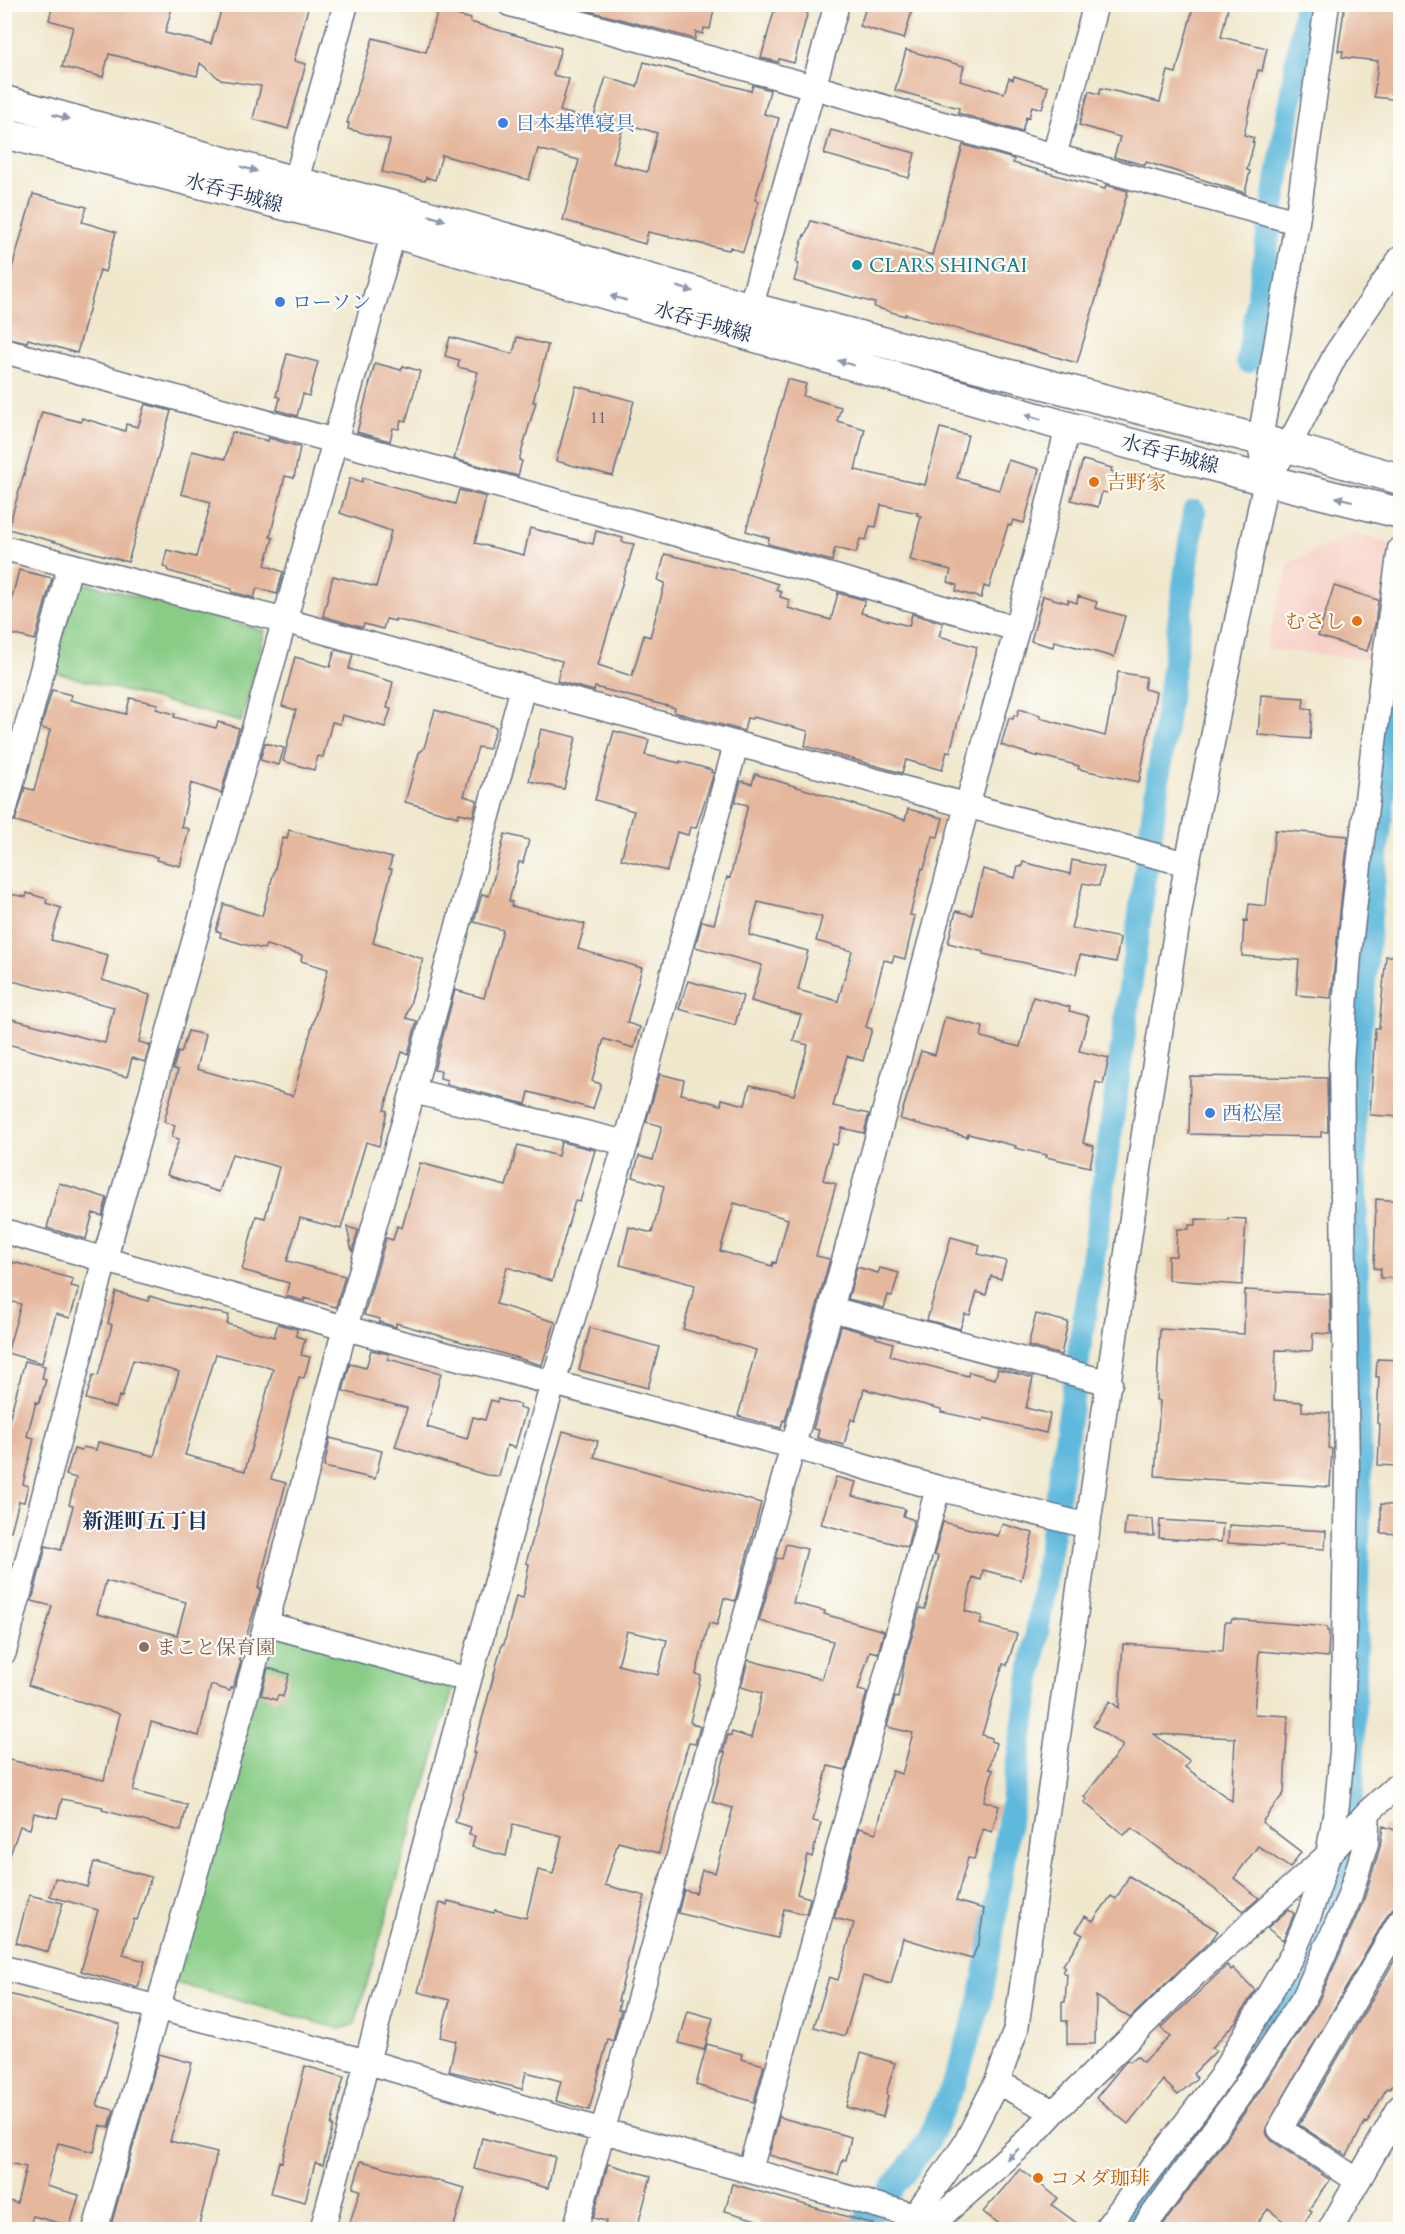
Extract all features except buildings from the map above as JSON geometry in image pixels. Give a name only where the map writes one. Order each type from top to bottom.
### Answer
[{"type":"main road","name":"水呑手城線","points":[[4,101],[292,194]]},
{"type":"main road","name":"水呑手城線","points":[[4,133],[292,194],[398,220],[747,321],[1068,427],[1266,480],[1401,513]]},
{"type":"main road","name":"水呑手城線","points":[[747,321],[1274,443],[1401,479]]},
{"type":"street","points":[[292,194],[346,4]]},
{"type":"street","points":[[510,4],[570,12],[814,87],[1054,156],[1297,222]]},
{"type":"street","points":[[747,321],[837,4]]},
{"type":"street","points":[[1054,156],[1096,4]]},
{"type":"street","points":[[910,2223],[964,2146],[998,2082],[1016,2028],[1148,1113],[1187,864],[1274,443],[1297,222],[1327,4]]},
{"type":"street","points":[[4,1652],[11,1607],[105,1258],[398,220]]},
{"type":"street","points":[[1274,443],[1401,259]]},
{"type":"street","points":[[4,351],[824,574],[1017,629]]},
{"type":"street","points":[[575,2229],[831,1310],[1017,629],[1068,427]]},
{"type":"street","points":[[4,548],[286,621],[736,745],[1187,864]]},
{"type":"street","points":[[1105,2229],[1220,2078],[1292,1955],[1331,1852],[1342,1751],[1346,1530],[1341,1062],[1349,955],[1383,670],[1401,549]]},
{"type":"street","points":[[4,812],[70,566]]},
{"type":"street","points":[[95,2229],[266,1624],[345,1328],[413,1090],[523,687]]},
{"type":"street","points":[[322,2229],[469,1680],[553,1383],[626,1143],[736,745]]},
{"type":"street","points":[[413,1090],[626,1143]]},
{"type":"street","points":[[4,1231],[345,1328],[792,1446],[938,1488],[1088,1526]]},
{"type":"street","points":[[831,1310],[1110,1383]]},
{"type":"street","points":[[750,2170],[938,1488]]},
{"type":"street","points":[[266,1624],[469,1680]]},
{"type":"street","points":[[4,1968],[368,2062],[603,2131],[750,2170],[910,2223],[940,2217],[1031,2137],[1195,1974],[1331,1852],[1363,1817],[1399,1788]]},
{"type":"street","points":[[1142,2229],[1243,2090],[1304,1998],[1349,1898],[1366,1843],[1363,1817]]},
{"type":"street","points":[[1358,2181],[1280,2129],[1401,1922]]},
{"type":"street","points":[[998,2082],[1054,2112]]},
{"type":"street","points":[[1330,2229],[1401,2107]]},
{"type":"shaded area","points":[[1355,533],[1391,544],[1377,660],[1265,649],[1290,562]]},
{"type":"green space","points":[[78,581],[265,631],[241,722],[53,672]]},
{"type":"green space","points":[[267,1629],[454,1686],[355,2024],[341,2029],[168,1981]]},
{"type":"waterway","points":[[1248,361],[1306,4]]},
{"type":"waterway","points":[[858,2230],[928,2141],[956,2079],[980,2002],[1099,1219],[1194,512]]},
{"type":"waterway","points":[[1213,2112],[1291,1995],[1335,1897],[1351,1833],[1360,1467],[1354,1093],[1372,895],[1400,651]]},
{"type":"waterway","points":[[1125,2230],[1177,2162]]},
{"type":"place","name":"日本基準寝具","points":[[503,123]]},
{"type":"place","name":"CLARS SHINGAI","points":[[857,265]]},
{"type":"place","name":"ローソン","points":[[280,302]]},
{"type":"place","name":"吉野家","points":[[1094,482]]},
{"type":"place","name":"むさし","points":[[1357,621]]},
{"type":"place","name":"西松屋","points":[[1210,1113]]},
{"type":"place","name":"まこと保育園","points":[[144,1647]]},
{"type":"place","name":"コメダ珈琲","points":[[1038,2178]]},
{"type":"district","name":"新涯町五丁目","points":[[145,1521]]}]
